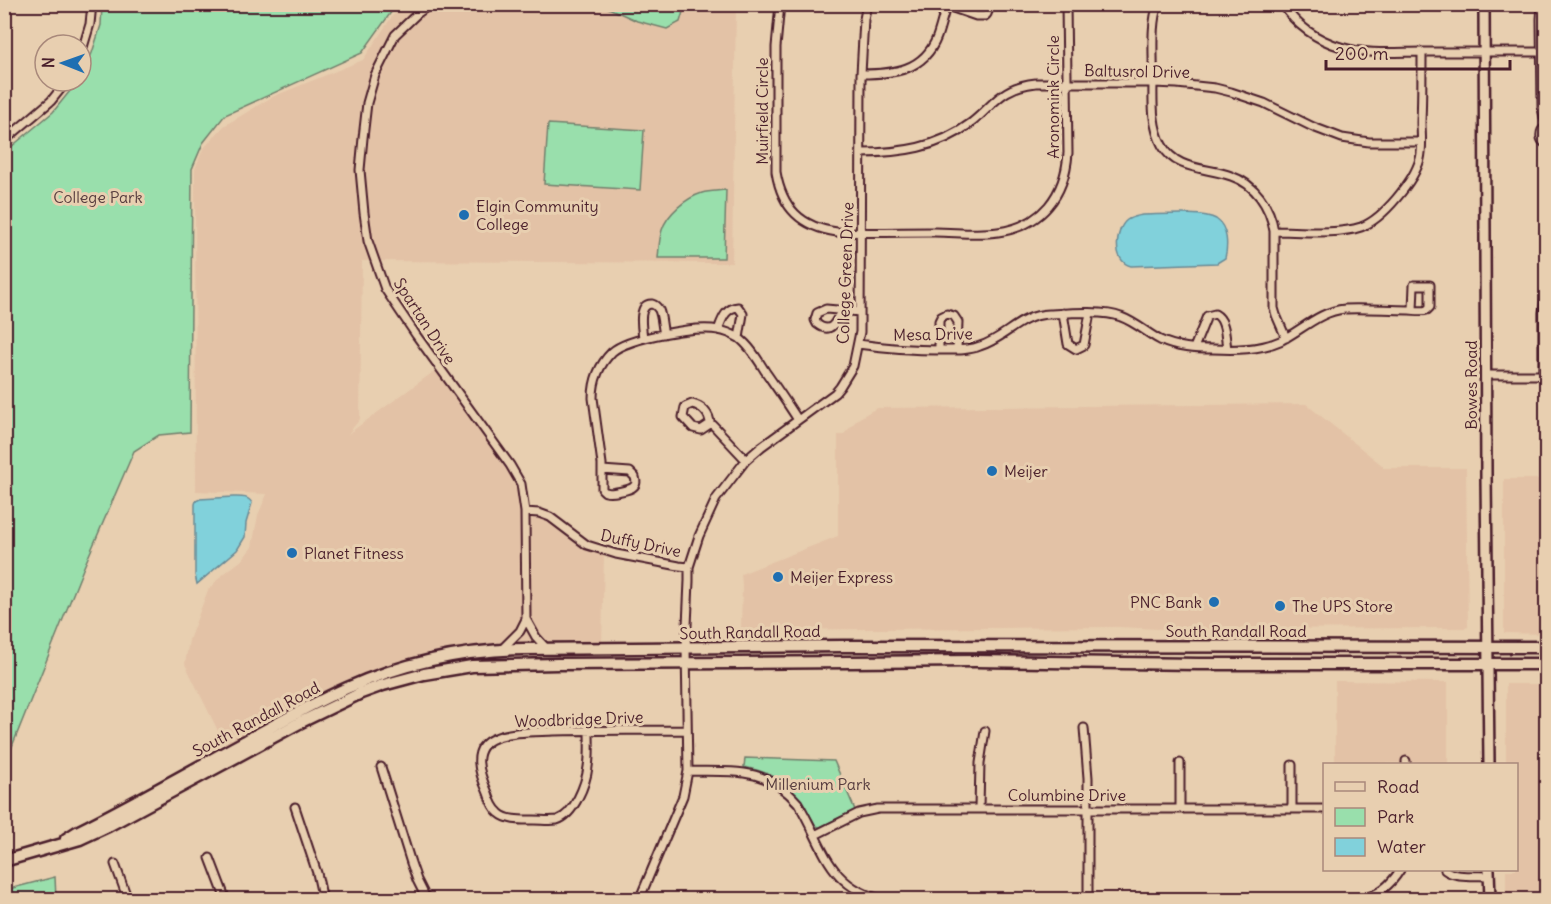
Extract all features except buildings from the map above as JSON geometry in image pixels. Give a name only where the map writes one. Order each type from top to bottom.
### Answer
[{"type":"main road","name":"Bowes Road","points":[[1484,4],[1489,763]]},
{"type":"main road","name":"South Randall Road","points":[[58,844],[77,831],[346,688],[393,670],[478,651],[843,646],[1546,647]]},
{"type":"main road","name":"South Randall Road","points":[[4,861],[80,839],[108,826],[303,721],[361,693],[424,674],[472,666],[558,663],[976,661],[1186,664],[1546,664]]},
{"type":"main road","points":[[1489,873],[1490,900]]},
{"type":"street","points":[[6,4],[6,21]]},
{"type":"street","points":[[87,33],[92,4]]},
{"type":"street","name":"Spartan Drive","points":[[431,4],[395,35],[375,75],[367,103],[360,170],[368,241],[385,289],[510,465],[521,484],[525,512],[526,619]]},
{"type":"street","name":"Muirfield Circle","points":[[780,4],[776,47],[776,172],[779,188],[789,208],[805,221],[829,231],[861,232]]},
{"type":"street","name":"College Green Drive","points":[[639,900],[683,796],[688,771],[686,648],[689,567],[699,536],[716,499],[746,460],[835,393],[853,366],[858,344],[860,312],[861,74],[867,4]]},
{"type":"street","points":[[861,74],[896,72],[910,67],[921,59],[937,37],[947,5],[981,16],[987,14],[988,4]]},
{"type":"street","name":"Aronomink Circle","points":[[861,232],[998,232],[1017,228],[1040,215],[1052,203],[1066,173],[1068,153],[1066,4]]},
{"type":"street","points":[[1158,4],[1154,26],[1153,83],[1154,119],[1158,135],[1163,148],[1174,159],[1194,168],[1232,176],[1250,186],[1267,207],[1274,231],[1273,302],[1286,338]]},
{"type":"street","points":[[1283,4],[1288,13],[1302,27],[1322,39],[1340,46],[1370,52],[1544,52]]},
{"type":"street","points":[[1542,4],[1544,52],[1542,108],[1546,126],[1540,135],[1546,144]]},
{"type":"street","points":[[1274,231],[1354,229],[1382,215],[1393,202],[1411,178],[1420,160],[1422,52]]},
{"type":"street","name":"Baltusrol Drive","points":[[861,153],[899,152],[930,144],[964,128],[999,97],[1016,87],[1036,83],[1153,83],[1197,86],[1231,92],[1264,104],[1313,128],[1342,138],[1368,142],[1421,142]]},
{"type":"street","points":[[4,141],[57,93]]},
{"type":"street","points":[[1486,375],[1545,375],[1543,313],[1546,290]]},
{"type":"street","points":[[643,338],[641,314],[644,308],[652,304],[657,306],[659,311],[664,334]]},
{"type":"street","points":[[718,330],[728,310],[738,307],[743,314],[739,338]]},
{"type":"street","name":"Mesa Drive","points":[[858,344],[899,349],[957,350],[982,346],[1024,319],[1035,315],[1090,313],[1119,316],[1169,344],[1183,348],[1260,347],[1286,338],[1319,317],[1334,311],[1345,309],[1413,310]]},
{"type":"street","points":[[841,310],[860,312]]},
{"type":"street","points":[[1063,313],[1068,344],[1076,349],[1084,345],[1090,313]]},
{"type":"street","points":[[939,350],[939,321],[947,314],[954,316],[958,322],[957,350]]},
{"type":"street","points":[[1194,348],[1207,316],[1215,314],[1221,318],[1227,349]]},
{"type":"street","points":[[602,470],[630,472],[635,477],[635,485],[630,489],[606,493],[602,489],[602,470],[593,398],[594,382],[602,364],[611,353],[643,338],[703,329],[718,330],[739,338],[752,352],[798,420]]},
{"type":"street","points":[[710,424],[746,460]]},
{"type":"street","name":"Duffy Drive","points":[[525,512],[550,517],[587,545],[616,554],[689,567]]},
{"type":"street","points":[[526,619],[536,637],[547,649]]},
{"type":"street","points":[[501,650],[520,631],[526,619]]},
{"type":"street","points":[[1084,728],[1088,761],[1088,900]]},
{"type":"street","name":"Woodbridge Drive","points":[[589,730],[586,777],[573,808],[566,815],[554,820],[514,820],[506,818],[494,809],[481,777],[478,762],[480,753],[494,738],[543,732],[589,730],[687,730]]},
{"type":"street","points":[[980,808],[980,770],[985,731]]},
{"type":"street","points":[[1180,763],[1180,809]]},
{"type":"street","points":[[1292,765],[1292,809]]},
{"type":"street","points":[[381,767],[411,863],[427,900]]},
{"type":"street","points":[[688,771],[747,773],[774,782],[798,803],[829,863],[842,879],[867,896],[886,900]]},
{"type":"street","points":[[295,807],[317,873],[323,900]]},
{"type":"street","name":"Columbine Drive","points":[[815,834],[859,813],[885,808],[1323,809]]},
{"type":"street","points":[[210,858],[226,900]]},
{"type":"street","points":[[115,864],[128,900]]},
{"type":"street","points":[[1361,900],[1383,890],[1399,871]]},
{"type":"street","points":[[1446,871],[1460,874],[1489,873]]},
{"type":"shaded area","name":"Elgin Community College","points":[[409,5],[736,5],[732,263],[362,261],[360,419],[348,434],[436,370],[508,468],[517,487],[521,516],[540,516],[586,548],[604,554],[602,646],[499,646],[375,672],[226,747],[185,664],[189,640],[208,590],[221,576],[242,560],[252,547],[258,515],[267,494],[196,491],[195,169],[203,149],[224,126],[272,97],[363,60],[393,15]]},
{"type":"shaded area","points":[[1306,404],[1383,468],[1466,468],[1468,627],[741,630],[741,574],[838,536],[838,435],[843,435],[858,419],[878,408]]},
{"type":"shaded area","points":[[1504,479],[1546,479],[1546,634],[1504,633]]},
{"type":"shaded area","points":[[1335,681],[1448,682],[1448,763],[1335,763]]},
{"type":"shaded area","points":[[1506,684],[1546,684],[1546,899],[1506,899],[1506,871],[1518,871],[1518,763],[1506,763]]},
{"type":"green space","name":"College Park","points":[[102,5],[400,5],[394,8],[362,53],[225,115],[203,143],[192,169],[190,432],[159,435],[134,451],[83,569],[5,764],[5,152],[53,112],[68,93],[93,93],[93,50],[101,25]]},
{"type":"green space","points":[[602,5],[685,5],[680,22],[667,29],[637,21]]},
{"type":"green space","points":[[548,124],[644,130],[640,190],[544,184]]},
{"type":"green space","points":[[726,190],[724,258],[658,258],[664,224],[673,213],[696,195]]},
{"type":"green space","name":"Millenium Park","points":[[745,758],[834,761],[855,810],[820,827],[816,826],[788,786],[758,770],[744,767]]},
{"type":"green space","points":[[55,877],[56,899],[5,899],[5,890]]},
{"type":"water","points":[[1191,214],[1216,219],[1225,232],[1227,248],[1225,258],[1217,263],[1131,266],[1125,263],[1118,251],[1120,230],[1127,220],[1142,215]]},
{"type":"water","points":[[246,498],[252,503],[246,523],[245,537],[237,550],[197,584],[195,575],[196,501]]},
{"type":"place","name":"Elgin Community College","points":[[464,215]]},
{"type":"place","name":"Meijer","points":[[992,471]]},
{"type":"place","name":"Planet Fitness","points":[[292,553]]},
{"type":"place","name":"Meijer Express","points":[[778,577]]},
{"type":"place","name":"PNC Bank","points":[[1214,602]]},
{"type":"place","name":"The UPS Store","points":[[1280,606]]}]
